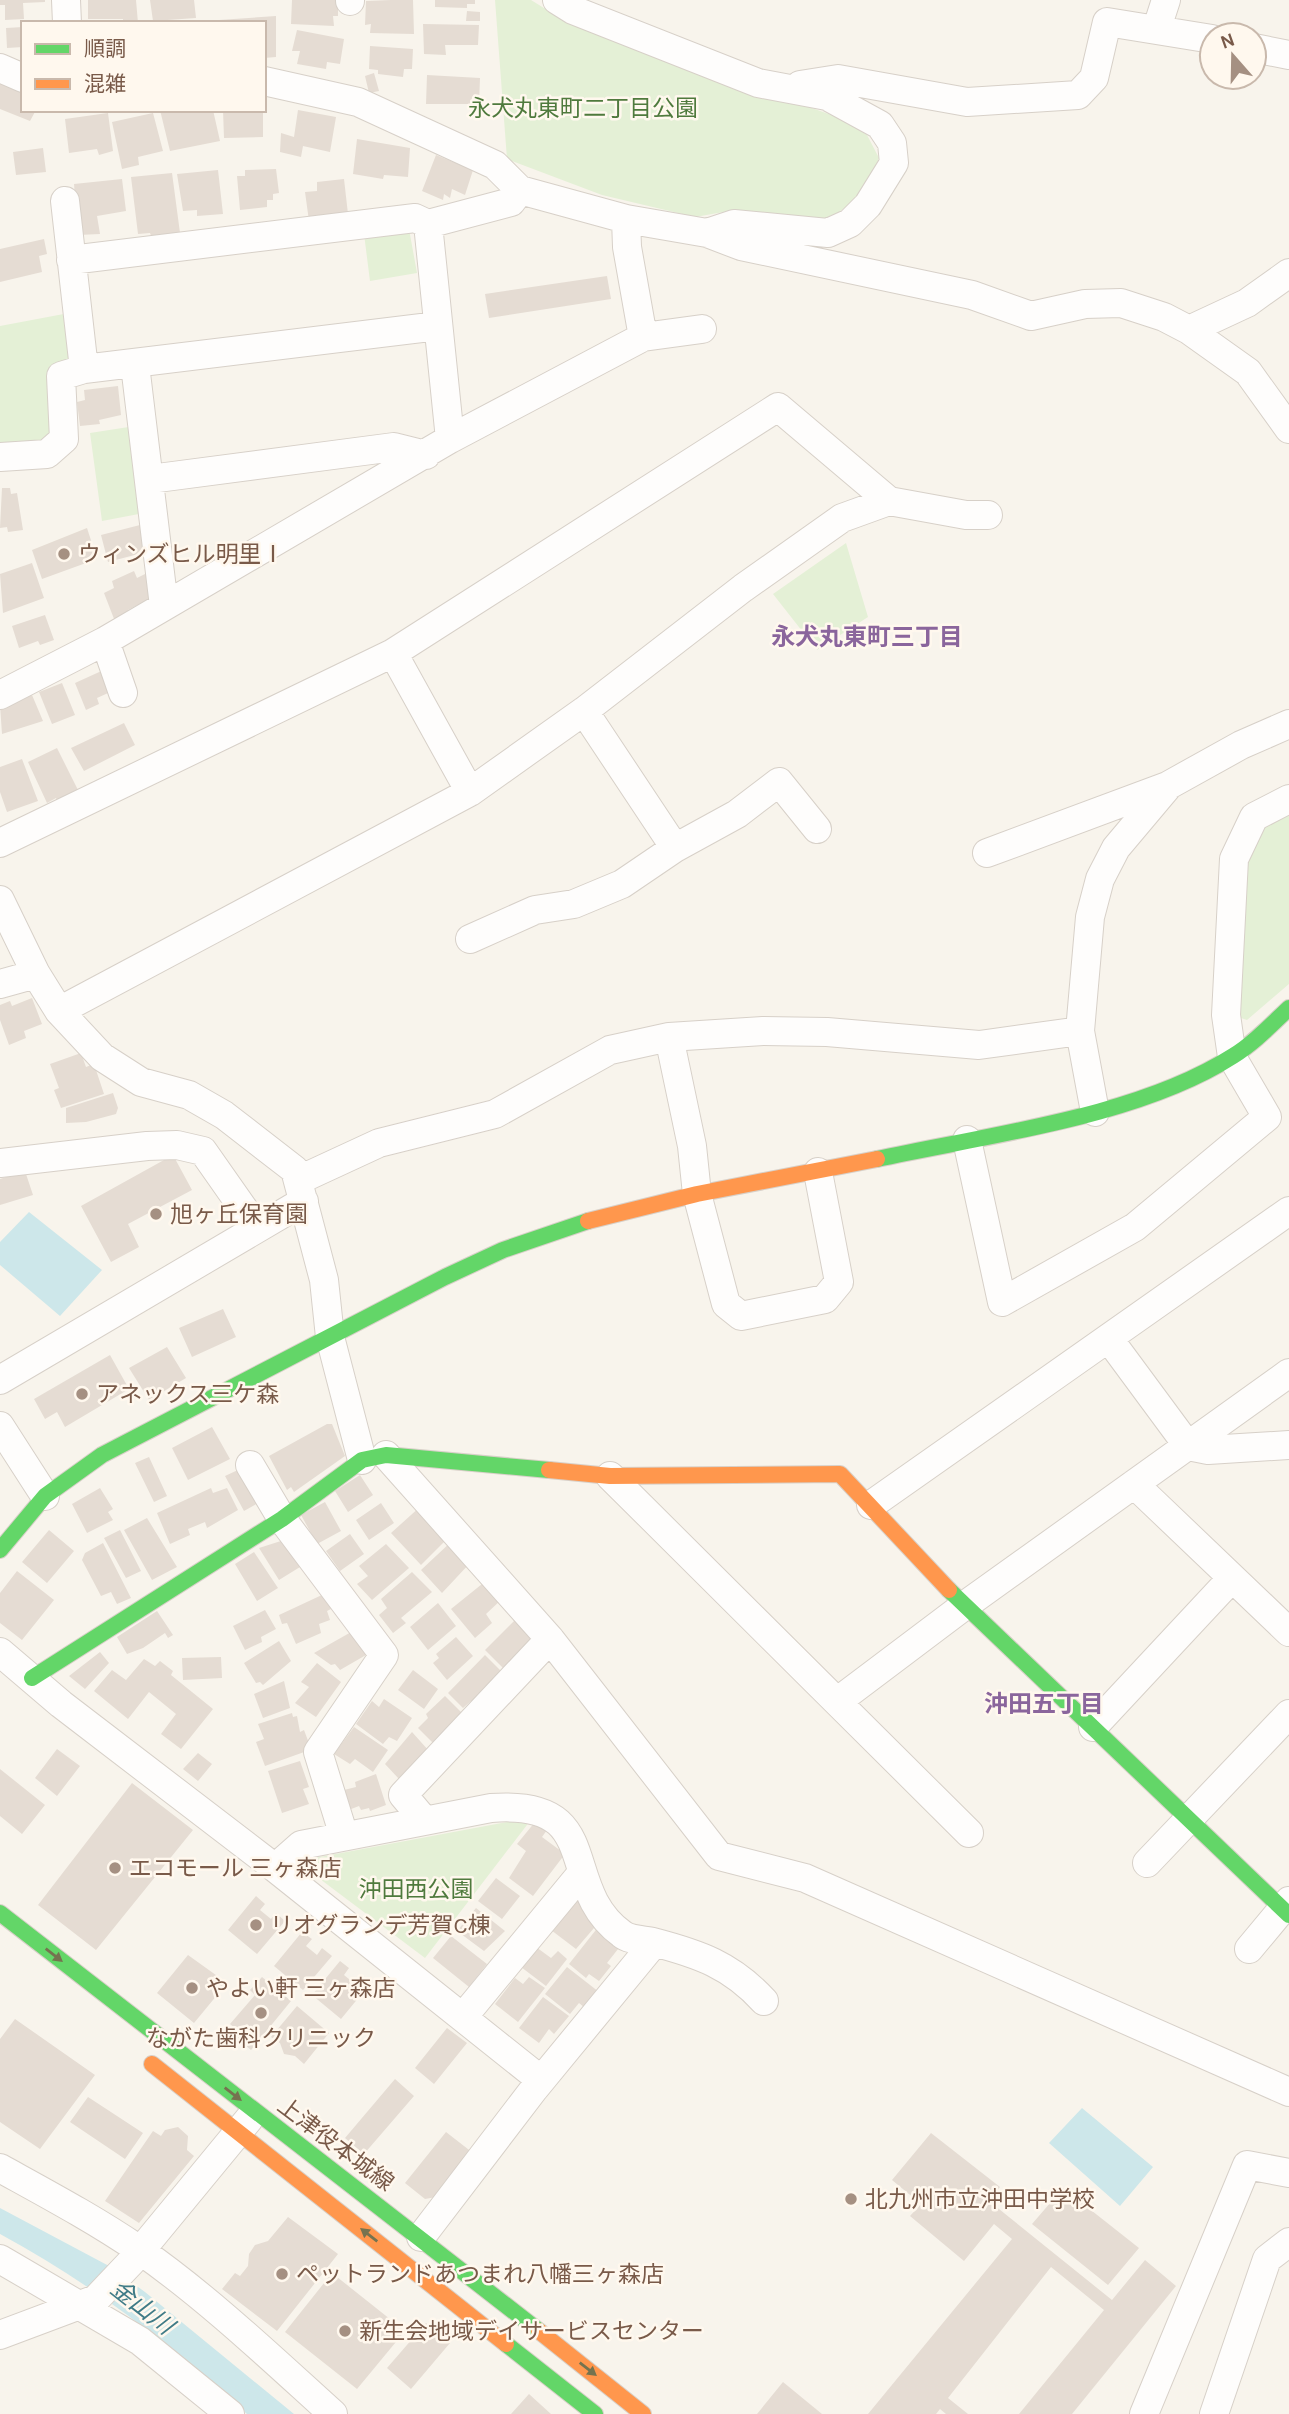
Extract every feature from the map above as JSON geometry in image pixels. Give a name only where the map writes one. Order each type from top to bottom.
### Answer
[{"type":"street","points":[[66,0],[67,21]]},
{"type":"street","points":[[557,0],[573,10],[758,83],[827,96],[880,125],[892,143],[894,163],[868,205],[850,223],[828,233],[734,224],[706,233]]},
{"type":"street","points":[[1157,28],[1166,0]]},
{"type":"street","points":[[780,88],[838,79],[967,102],[1078,95],[1094,78],[1107,22],[1198,36]]},
{"type":"street","points":[[1268,51],[1289,55]]},
{"type":"street","points":[[0,68],[21,77]]},
{"type":"street","points":[[266,81],[358,102],[495,165],[520,190],[626,219],[706,233],[741,246],[972,295],[1031,316],[1084,304],[1121,303],[1164,317],[1189,330],[1248,372],[1289,429]]},
{"type":"street","points":[[71,260],[415,218],[428,224],[511,202],[520,190]]},
{"type":"street","points":[[65,201],[84,369]]},
{"type":"street","points":[[626,219],[627,247],[643,337]]},
{"type":"street","points":[[428,224],[450,439]]},
{"type":"street","points":[[1189,330],[1247,303],[1289,273]]},
{"type":"street","points":[[0,457],[47,454],[64,439],[61,376],[84,369],[135,365],[438,326]]},
{"type":"street","points":[[0,695],[105,640],[450,439],[643,337],[702,329]]},
{"type":"street","points":[[135,365],[164,606]]},
{"type":"street","points":[[0,843],[393,653],[778,407],[889,501],[966,515],[988,515]]},
{"type":"street","points":[[150,479],[394,447],[426,455]]},
{"type":"street","points":[[60,1011],[470,792],[584,711],[743,588],[842,518],[889,501]]},
{"type":"street","points":[[105,640],[123,693]]},
{"type":"street","points":[[393,653],[470,792]]},
{"type":"street","points":[[584,711],[675,848]]},
{"type":"street","points":[[987,853],[1169,785],[1241,745],[1289,724]]},
{"type":"street","points":[[470,939],[535,910],[574,904],[622,884],[675,848],[737,814],[779,782],[817,829]]},
{"type":"street","points":[[1094,1112],[1080,1031],[1090,917],[1100,879],[1116,848],[1169,785]]},
{"type":"street","points":[[967,1140],[1002,1302],[1135,1227],[1267,1117],[1232,1057],[1226,1015],[1234,859],[1254,817],[1289,799]]},
{"type":"street","points":[[0,901],[36,974],[60,1011],[102,1058],[141,1082],[189,1096],[224,1115],[295,1170],[324,1280],[330,1337],[374,1457],[550,1639],[719,1856],[805,1878],[1289,2092]]},
{"type":"street","points":[[0,984],[36,974]]},
{"type":"street","points":[[0,1550],[45,1496],[102,1455],[444,1277],[503,1250],[573,1225],[697,1194],[818,1172],[1094,1112],[1168,1090],[1232,1057],[1258,1038],[1289,1008]]},
{"type":"street","points":[[0,1380],[257,1228],[301,1191],[379,1143],[495,1114],[610,1051],[669,1037],[763,1031],[827,1032],[979,1045],[1080,1031]]},
{"type":"street","points":[[669,1037],[692,1146],[697,1194],[726,1304],[741,1316],[825,1299],[839,1282],[818,1172]]},
{"type":"street","points":[[0,1163],[147,1146],[177,1145],[203,1151],[257,1228]]},
{"type":"street","points":[[871,1505],[1289,1210]]},
{"type":"street","points":[[1109,1339],[1188,1446],[1208,1450],[1289,1445]]},
{"type":"street","points":[[838,1701],[964,1606],[1289,1373]]},
{"type":"street","points":[[0,1426],[45,1496]]},
{"type":"street","points":[[32,1678],[282,1519],[374,1457],[610,1476],[840,1474],[964,1606],[1189,1820],[1287,1908],[1249,1949]]},
{"type":"street","points":[[250,1465],[282,1519],[384,1655],[318,1752],[344,1836]]},
{"type":"street","points":[[610,1476],[969,1833]]},
{"type":"street","points":[[1134,1483],[1289,1632]]},
{"type":"street","points":[[1093,1727],[1232,1578]]},
{"type":"street","points":[[424,1820],[403,1795],[550,1639]]},
{"type":"street","points":[[0,1652],[61,1704],[275,1868],[541,2080]]},
{"type":"street","points":[[1147,1863],[1289,1714]]},
{"type":"street","points":[[275,1868],[301,1845],[344,1836],[424,1820],[519,1806],[545,1813],[566,1828],[578,1850],[581,1874],[603,1915],[623,1936],[654,1942],[719,1963],[747,1982],[764,2001]]},
{"type":"street","points":[[463,2017],[581,1874]]},
{"type":"street","name":"上津役本城線","points":[[0,1913],[595,2414]]},
{"type":"street","points":[[421,2237],[541,2080],[654,1942]]},
{"type":"street","name":"上津役本城線","points":[[141,2056],[247,2122],[421,2237],[643,2414]]},
{"type":"street","points":[[0,2334],[89,2302],[133,2259],[247,2122]]},
{"type":"street","points":[[1144,2414],[1247,2165],[1289,2173]]},
{"type":"street","points":[[0,2168],[69,2206],[133,2259],[181,2282],[333,2414]]},
{"type":"street","points":[[1214,2414],[1267,2259],[1289,2242]]},
{"type":"street","points":[[0,2259],[89,2302],[230,2414]]},
{"type":"green space","name":"永犬丸東町二丁目公園","points":[[495,0],[531,0],[565,21],[843,119],[867,135],[879,158],[869,181],[854,202],[828,219],[735,210],[695,217],[602,195],[507,159]]},
{"type":"green space","points":[[409,229],[417,273],[370,281],[364,234]]},
{"type":"green space","points":[[69,313],[74,357],[55,432],[38,444],[0,446],[0,326]]},
{"type":"green space","points":[[135,426],[144,513],[102,521],[90,433]]},
{"type":"green space","points":[[846,543],[868,617],[817,650],[773,594]]},
{"type":"green space","points":[[1289,808],[1289,984],[1247,1020],[1235,1016],[1244,867],[1260,831]]},
{"type":"green space","name":"沖田西公園","points":[[530,1821],[425,1958],[308,1870],[309,1859],[507,1822]]},
{"type":"water","points":[[29,1212],[102,1270],[60,1316],[0,1265],[0,1242]]},
{"type":"water","points":[[1082,2108],[1153,2167],[1120,2206],[1049,2143]]},
{"type":"water","name":"金山川","points":[[0,2208],[109,2266],[145,2292],[294,2414],[247,2414],[189,2364],[98,2294],[0,2234]]},
{"type":"building","points":[[0,0],[45,2],[23,3],[24,19],[5,20],[5,5],[0,5]]},
{"type":"building","points":[[88,0],[136,0],[138,21],[88,19]]},
{"type":"building","points":[[150,0],[194,0],[196,18],[153,21]]},
{"type":"building","points":[[292,0],[338,0],[338,16],[333,16],[334,26],[291,24]]},
{"type":"building","points":[[413,0],[414,34],[370,33],[371,24],[365,25],[366,1]]},
{"type":"building","points":[[435,0],[475,0],[475,4],[467,4],[467,8],[435,7]]},
{"type":"building","points":[[467,11],[480,12],[480,21],[466,21]]},
{"type":"building","points":[[276,16],[276,57],[266,58],[266,21],[219,20]]},
{"type":"building","points":[[423,24],[479,25],[478,45],[445,45],[446,55],[424,54]]},
{"type":"building","points":[[21,27],[21,47],[7,48],[6,28]]},
{"type":"building","points":[[297,30],[344,39],[340,64],[327,62],[326,69],[297,64],[300,51],[292,51]]},
{"type":"building","points":[[370,46],[413,49],[412,69],[404,69],[403,77],[378,74],[378,70],[369,69]]},
{"type":"building","points":[[374,73],[379,91],[369,93],[365,76]]},
{"type":"building","points":[[427,75],[480,78],[479,104],[426,104]]},
{"type":"building","points":[[0,76],[21,85],[21,112],[35,112],[30,121],[0,109]]},
{"type":"building","points":[[298,110],[336,117],[330,152],[303,146],[301,157],[280,152],[281,133],[294,137]]},
{"type":"building","points":[[160,112],[213,112],[220,141],[170,151]]},
{"type":"building","points":[[223,112],[263,112],[263,137],[224,138]]},
{"type":"building","points":[[108,113],[113,151],[99,155],[97,149],[69,153],[65,119]]},
{"type":"building","points":[[153,113],[163,151],[138,157],[139,165],[122,169],[112,122]]},
{"type":"building","points":[[357,139],[410,148],[408,177],[384,175],[383,179],[353,174]]},
{"type":"building","points":[[43,148],[46,172],[16,175],[13,152]]},
{"type":"building","points":[[436,155],[473,170],[465,195],[452,189],[450,198],[444,194],[443,200],[422,191]]},
{"type":"building","points":[[276,169],[279,193],[273,194],[273,200],[267,200],[267,207],[240,210],[237,176],[245,176],[245,170]]},
{"type":"building","points":[[218,170],[223,214],[197,216],[197,210],[183,211],[177,174]]},
{"type":"building","points":[[172,173],[180,233],[152,238],[150,233],[138,234],[131,177]]},
{"type":"building","points":[[122,179],[126,211],[97,216],[100,234],[78,235],[74,184]]},
{"type":"building","points":[[344,179],[348,214],[309,221],[305,192],[317,191],[317,182]]},
{"type":"building","points":[[44,239],[47,254],[39,256],[42,272],[0,282],[0,249]]},
{"type":"building","points":[[607,276],[611,299],[489,318],[485,294]]},
{"type":"building","points":[[118,386],[121,415],[99,420],[100,424],[80,426],[77,402],[85,400],[84,390]]},
{"type":"building","points":[[2,488],[10,488],[11,494],[17,493],[23,530],[8,532],[7,527],[0,528]]},
{"type":"building","points":[[140,525],[146,552],[108,562],[101,535]]},
{"type":"building","name":"ウィンズヒル明里Ⅰ","points":[[87,528],[97,559],[42,579],[32,550]]},
{"type":"building","points":[[32,563],[44,598],[3,613],[0,574]]},
{"type":"building","points":[[134,571],[137,578],[151,571],[158,594],[128,610],[131,617],[116,624],[104,593],[114,588],[112,581]]},
{"type":"building","points":[[45,615],[54,640],[40,645],[38,641],[19,648],[12,626]]},
{"type":"building","points":[[108,668],[117,689],[97,698],[99,704],[86,710],[75,683]]},
{"type":"building","points":[[62,683],[75,715],[52,724],[39,692]]},
{"type":"building","points":[[32,695],[43,721],[2,734],[0,705]]},
{"type":"building","points":[[124,723],[135,745],[84,771],[71,748]]},
{"type":"building","points":[[57,748],[79,792],[58,803],[56,798],[47,803],[28,762]]},
{"type":"building","points":[[22,759],[38,801],[7,812],[0,792],[0,767]]},
{"type":"building","points":[[32,998],[42,1024],[24,1031],[26,1038],[9,1045],[0,1020],[0,1005],[10,1001],[12,1006]]},
{"type":"building","points":[[81,1053],[86,1067],[94,1064],[104,1094],[61,1108],[54,1090],[59,1088],[50,1064]]},
{"type":"building","points":[[113,1093],[118,1108],[116,1114],[86,1122],[66,1123],[66,1108]]},
{"type":"building","points":[[173,1155],[192,1190],[128,1224],[139,1247],[111,1262],[81,1206]]},
{"type":"building","points":[[25,1171],[33,1195],[0,1205],[0,1179]]},
{"type":"building","points":[[223,1309],[236,1337],[192,1357],[179,1328]]},
{"type":"building","points":[[167,1347],[186,1378],[149,1400],[129,1368]]},
{"type":"building","name":"アネックス三ケ森","points":[[110,1355],[129,1389],[65,1427],[57,1412],[45,1419],[34,1399]]},
{"type":"building","points":[[327,1424],[332,1424],[345,1456],[294,1492],[291,1487],[287,1490],[269,1456]]},
{"type":"building","points":[[212,1427],[230,1459],[188,1480],[172,1448]]},
{"type":"building","points":[[149,1457],[167,1496],[154,1502],[135,1463]]},
{"type":"building","points":[[240,1469],[258,1503],[244,1511],[225,1476]]},
{"type":"building","points":[[360,1475],[373,1495],[348,1512],[335,1491]]},
{"type":"building","points":[[100,1488],[113,1509],[108,1512],[113,1520],[87,1533],[72,1504]]},
{"type":"building","points":[[211,1488],[213,1493],[227,1488],[238,1510],[207,1528],[205,1522],[188,1529],[190,1535],[170,1544],[157,1513]]},
{"type":"building","points":[[325,1502],[341,1531],[317,1544],[301,1515]]},
{"type":"building","points":[[381,1503],[394,1523],[369,1540],[356,1520]]},
{"type":"building","points":[[421,1506],[450,1536],[421,1565],[391,1533]]},
{"type":"building","points":[[147,1518],[177,1567],[152,1580],[124,1530]]},
{"type":"building","points":[[49,1530],[74,1551],[47,1583],[22,1562]]},
{"type":"building","points":[[120,1530],[141,1571],[126,1578],[104,1538]]},
{"type":"building","points":[[350,1534],[364,1554],[340,1571],[326,1551]]},
{"type":"building","points":[[284,1540],[300,1567],[279,1580],[259,1548]]},
{"type":"building","points":[[452,1541],[471,1562],[442,1593],[421,1570]]},
{"type":"building","points":[[103,1543],[131,1598],[117,1604],[111,1592],[101,1596],[82,1560],[85,1553]]},
{"type":"building","points":[[386,1544],[409,1568],[372,1600],[357,1584],[368,1576],[359,1566]]},
{"type":"building","points":[[254,1552],[278,1588],[257,1601],[235,1564]]},
{"type":"building","points":[[17,1571],[54,1600],[22,1640],[0,1623],[0,1593]]},
{"type":"building","points":[[412,1572],[432,1592],[401,1618],[406,1623],[393,1633],[379,1615],[387,1608],[381,1599]]},
{"type":"building","points":[[487,1580],[502,1599],[486,1614],[492,1623],[475,1638],[451,1609]]},
{"type":"building","points":[[324,1594],[331,1609],[327,1611],[330,1620],[319,1624],[321,1633],[296,1644],[287,1623],[282,1624],[279,1615]]},
{"type":"building","points":[[438,1603],[456,1626],[428,1650],[410,1627]]},
{"type":"building","points":[[265,1610],[276,1629],[261,1637],[262,1642],[245,1650],[233,1626]]},
{"type":"building","points":[[157,1611],[173,1635],[168,1638],[165,1633],[143,1648],[127,1654],[117,1637]]},
{"type":"building","points":[[518,1617],[539,1639],[507,1672],[485,1650]]},
{"type":"building","points":[[353,1631],[366,1655],[340,1670],[335,1664],[331,1665],[314,1653]]},
{"type":"building","points":[[456,1637],[473,1656],[447,1680],[433,1663],[439,1658],[436,1654]]},
{"type":"building","points":[[279,1641],[291,1661],[263,1685],[256,1683],[244,1663]]},
{"type":"building","points":[[100,1652],[109,1663],[85,1689],[69,1676]]},
{"type":"building","points":[[485,1655],[503,1673],[474,1704],[471,1701],[463,1708],[448,1693]]},
{"type":"building","points":[[221,1657],[222,1678],[183,1680],[182,1658]]},
{"type":"building","points":[[144,1659],[155,1666],[160,1661],[173,1671],[171,1675],[213,1709],[181,1749],[161,1734],[176,1714],[149,1692],[128,1719],[94,1691],[112,1670],[126,1680]]},
{"type":"building","points":[[317,1663],[341,1682],[316,1717],[295,1703],[309,1687],[301,1682]]},
{"type":"building","points":[[413,1670],[438,1689],[424,1709],[398,1690]]},
{"type":"building","points":[[284,1681],[290,1708],[263,1718],[254,1694]]},
{"type":"building","points":[[445,1696],[462,1713],[447,1727],[451,1733],[437,1747],[418,1728],[428,1718],[426,1714]]},
{"type":"building","points":[[384,1699],[412,1718],[397,1741],[389,1737],[383,1744],[356,1724],[372,1701],[379,1707]]},
{"type":"building","points":[[292,1713],[293,1717],[297,1716],[300,1732],[304,1730],[310,1746],[307,1751],[265,1766],[256,1742],[264,1739],[258,1724]]},
{"type":"building","points":[[354,1727],[388,1750],[373,1772],[355,1759],[350,1764],[334,1754]]},
{"type":"building","points":[[412,1732],[429,1751],[399,1779],[385,1764]]},
{"type":"building","points":[[57,1749],[80,1766],[57,1796],[35,1778]]},
{"type":"building","points":[[198,1753],[212,1764],[198,1781],[183,1769]]},
{"type":"building","points":[[300,1761],[309,1787],[303,1789],[309,1804],[282,1813],[268,1771]]},
{"type":"building","points":[[0,1769],[45,1805],[22,1834],[0,1816]]},
{"type":"building","points":[[376,1774],[386,1805],[370,1811],[369,1808],[361,1810],[359,1806],[346,1811],[340,1791],[356,1787],[355,1782]]},
{"type":"building","name":"エコモール 三ヶ森店","points":[[132,1783],[193,1830],[96,1950],[38,1905]]},
{"type":"building","points":[[535,1822],[547,1830],[542,1837],[565,1854],[533,1896],[509,1878],[526,1851],[517,1844]]},
{"type":"building","points":[[496,1878],[520,1896],[502,1919],[478,1901]]},
{"type":"building","name":"リオグランデ芳賀C棟","points":[[256,1896],[265,1904],[260,1910],[271,1919],[276,1913],[285,1921],[257,1954],[228,1930]]},
{"type":"building","points":[[576,1900],[600,1921],[576,1949],[551,1930]]},
{"type":"building","points":[[476,1908],[505,1931],[484,1951],[457,1931]]},
{"type":"building","points":[[599,1926],[622,1944],[607,1963],[611,1966],[599,1981],[589,1974],[586,1978],[569,1964]]},
{"type":"building","points":[[302,1932],[312,1939],[306,1946],[317,1955],[322,1948],[332,1956],[303,1990],[274,1966]]},
{"type":"building","points":[[451,1936],[487,1964],[469,1987],[433,1958]]},
{"type":"building","points":[[536,1947],[551,1958],[558,1951],[567,1959],[546,1986],[521,1967]]},
{"type":"building","name":"やよい軒 三ヶ森店","points":[[188,1955],[227,1983],[194,2023],[157,1993]]},
{"type":"building","points":[[340,1961],[349,1968],[344,1975],[355,1984],[360,1977],[369,1985],[341,2019],[312,1995]]},
{"type":"building","points":[[567,1967],[599,1992],[585,2008],[579,2003],[570,2014],[545,1994]]},
{"type":"building","name":"ながた歯科クリニック","points":[[262,1977],[291,2001],[251,2050],[233,2035],[237,2030],[230,2024],[255,1995],[250,1990]]},
{"type":"building","points":[[529,1977],[545,1988],[518,2022],[495,2004],[515,1978],[523,1984]]},
{"type":"building","points":[[543,1997],[569,2016],[554,2034],[549,2029],[539,2043],[519,2028]]},
{"type":"building","points":[[297,2006],[329,2033],[304,2064],[295,2056],[284,2054],[280,2043],[271,2037]]},
{"type":"building","points":[[15,2019],[95,2075],[40,2149],[0,2122],[0,2039]]},
{"type":"building","points":[[447,2028],[467,2043],[434,2084],[415,2068]]},
{"type":"building","points":[[395,2079],[414,2096],[364,2154],[345,2138]]},
{"type":"building","points":[[88,2097],[143,2133],[125,2159],[70,2122]]},
{"type":"building","points":[[178,2127],[188,2136],[187,2150],[194,2156],[139,2223],[105,2201],[153,2131],[161,2136],[165,2130]]},
{"type":"building","points":[[446,2132],[473,2153],[436,2197],[425,2199],[405,2183]]},
{"type":"building","points":[[931,2133],[1000,2187],[989,2201],[1112,2300],[1145,2260],[1176,2286],[1072,2414],[1019,2414],[1104,2310],[1051,2267],[948,2398],[968,2414],[946,2414],[940,2409],[936,2414],[868,2414],[1012,2239],[994,2224],[964,2261],[910,2216],[921,2204],[892,2180]]},
{"type":"building","points":[[1063,2188],[1139,2248],[1108,2285],[1032,2224]]},
{"type":"building","name":"ペットランドあつまれ八幡三ヶ森店","points":[[288,2217],[338,2254],[277,2331],[222,2289],[235,2273],[240,2276],[248,2266],[249,2254],[255,2245],[268,2241]]},
{"type":"building","name":"新生会地域デイサービスセンター","points":[[332,2273],[405,2331],[357,2389],[285,2332]]},
{"type":"building","points":[[426,2323],[450,2343],[411,2389],[387,2368]]},
{"type":"building","points":[[783,2382],[822,2414],[757,2414]]},
{"type":"building","points":[[529,2394],[551,2414],[511,2414]]},
{"type":"traffic: fast","points":[[877,1159],[1061,1121],[1153,1094],[1195,1077],[1233,1056],[1255,1040],[1289,1008]]},
{"type":"traffic: fast","points":[[0,1550],[45,1496],[102,1455],[445,1277],[503,1250],[588,1221]]},
{"type":"traffic: fast","points":[[32,1678],[282,1519],[362,1460],[386,1455],[549,1470]]},
{"type":"traffic: fast","points":[[949,1590],[1289,1915]]},
{"type":"traffic: fast","points":[[0,1913],[539,2331]]},
{"type":"traffic: fast","points":[[506,2344],[595,2414]]},
{"type":"traffic: slow","points":[[588,1221],[697,1194],[877,1159]]},
{"type":"traffic: slow","points":[[549,1470],[610,1476],[840,1474],[949,1590]]},
{"type":"traffic: slow","points":[[152,2064],[506,2344]]},
{"type":"traffic: slow","points":[[539,2331],[643,2414]]},
{"type":"place","name":"ウィンズヒル明里Ⅰ","points":[[64,554]]},
{"type":"place","name":"旭ヶ丘保育園","points":[[156,1214]]},
{"type":"place","name":"アネックス三ケ森","points":[[82,1394]]},
{"type":"place","name":"エコモール 三ヶ森店","points":[[115,1868]]},
{"type":"place","name":"リオグランデ芳賀C棟","points":[[256,1925]]},
{"type":"place","name":"やよい軒 三ヶ森店","points":[[192,1988]]},
{"type":"place","name":"ながた歯科クリニック","points":[[261,2013]]},
{"type":"place","name":"北九州市立沖田中学校","points":[[851,2199]]},
{"type":"place","name":"ペットランドあつまれ八幡三ヶ森店","points":[[282,2274]]},
{"type":"place","name":"新生会地域デイサービスセンター","points":[[345,2331]]},
{"type":"district","name":"永犬丸東町三丁目","points":[[867,637]]},
{"type":"district","name":"沖田五丁目","points":[[1044,1704]]}]
